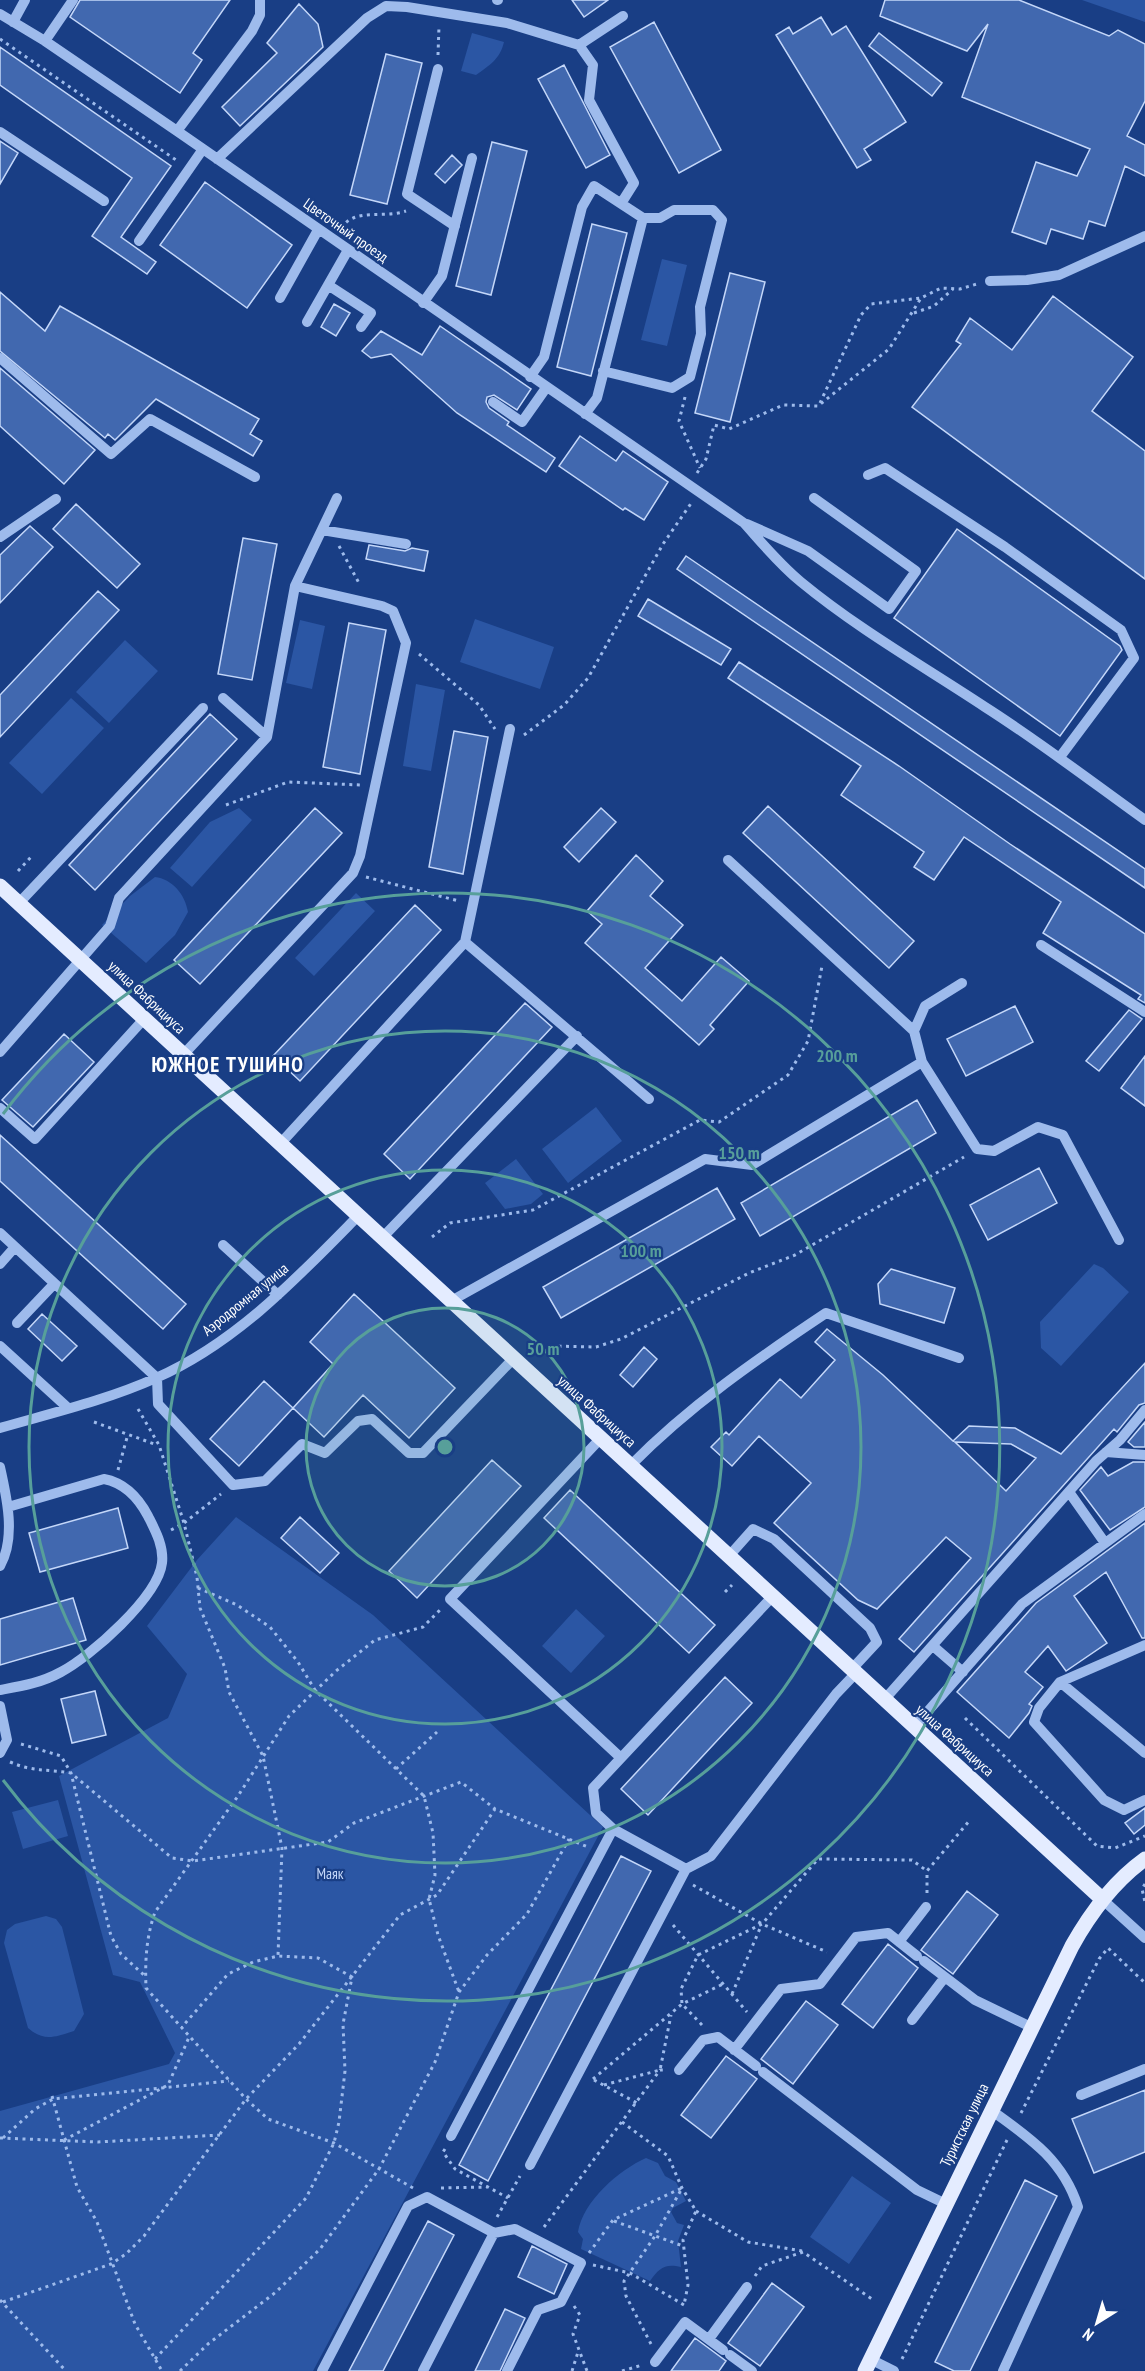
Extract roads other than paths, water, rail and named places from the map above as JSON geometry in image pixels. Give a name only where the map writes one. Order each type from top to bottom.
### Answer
[{"type":"main road","name":"улица Фабрициуса","points":[[0,886],[1102,1899]]},
{"type":"main road","name":"Туристская улица","points":[[868,2365],[1072,1946],[1102,1899],[1126,1873],[1145,1859]]},
{"type":"street","points":[[0,28],[25,0]]},
{"type":"street","points":[[45,41],[73,0]]},
{"type":"street","points":[[177,131],[252,31],[260,15],[260,0]]},
{"type":"street","points":[[217,159],[367,18],[386,6],[507,23],[579,45],[593,65],[589,100],[634,183],[622,202]]},
{"type":"street","points":[[579,45],[623,16]]},
{"type":"street","name":"Цветочный проезд","points":[[7,18],[45,41],[202,148],[530,377],[744,522]]},
{"type":"street","points":[[438,69],[407,194],[455,225]]},
{"type":"street","points":[[0,132],[104,201]]},
{"type":"street","points":[[139,242],[202,148]]},
{"type":"street","points":[[423,303],[442,276],[472,158]]},
{"type":"street","points":[[530,377],[544,357],[582,207],[594,186],[622,202],[643,218],[660,218],[674,210],[713,210],[722,220],[700,307],[701,334],[690,376],[672,388],[603,370]]},
{"type":"street","points":[[585,414],[597,398],[643,218]]},
{"type":"street","points":[[280,298],[318,230]]},
{"type":"street","points":[[990,280],[1028,280],[1059,275],[1145,236]]},
{"type":"street","points":[[307,322],[348,250]]},
{"type":"street","points":[[328,285],[371,313],[361,327]]},
{"type":"street","points":[[0,358],[111,454],[150,420],[255,477]]},
{"type":"street","points":[[493,402],[522,422],[546,388]]},
{"type":"street","points":[[868,475],[885,468],[1005,547],[1121,630],[1134,658],[1060,758]]},
{"type":"street","points":[[0,1052],[82,961],[110,926],[119,898],[267,737],[295,586],[326,530],[337,498]]},
{"type":"street","points":[[744,522],[808,551],[889,609],[916,571],[814,498]]},
{"type":"street","points":[[0,537],[56,499]]},
{"type":"street","points":[[744,522],[774,557],[801,582],[920,667],[984,706],[1060,758],[1145,820]]},
{"type":"street","points":[[326,530],[406,544]]},
{"type":"street","points":[[183,1055],[353,873],[360,856],[406,643],[393,610],[374,603],[295,586]]},
{"type":"street","points":[[223,698],[267,737]]},
{"type":"street","points":[[19,903],[203,708]]},
{"type":"street","points":[[280,1144],[465,942],[510,729]]},
{"type":"street","points":[[728,860],[914,1031],[922,1062],[977,1149],[994,1151],[1038,1127],[1063,1135],[1119,1240]]},
{"type":"street","points":[[465,942],[650,1099]]},
{"type":"street","points":[[1041,945],[1145,1012]]},
{"type":"street","points":[[914,1031],[925,1006],[962,983]]},
{"type":"street","points":[[0,1108],[35,1139],[144,1019]]},
{"type":"street","points":[[382,1238],[578,1036]]},
{"type":"street","points":[[451,1301],[705,1158],[752,1165],[922,1062]]},
{"type":"street","name":"Аэродромная улица","points":[[0,1428],[157,1378],[210,1347],[278,1295],[358,1216]]},
{"type":"street","points":[[0,1233],[157,1378],[158,1404],[233,1485],[265,1481],[302,1444],[325,1453],[358,1421],[372,1419],[409,1453],[423,1453],[513,1359]]},
{"type":"street","points":[[223,1245],[278,1295]]},
{"type":"street","points":[[0,1264],[15,1247]]},
{"type":"street","points":[[17,1323],[54,1284]]},
{"type":"street","points":[[630,1466],[655,1440],[738,1371],[826,1313],[959,1358]]},
{"type":"street","points":[[0,1346],[68,1408]]},
{"type":"street","points":[[884,1700],[1145,1410]]},
{"type":"street","points":[[600,1439],[450,1599],[621,1758]]},
{"type":"street","points":[[1106,1452],[1145,1455]]},
{"type":"street","points":[[0,1467],[8,1507],[7,1554],[0,1566]]},
{"type":"street","points":[[0,1690],[32,1685],[78,1661],[114,1629],[154,1584],[162,1563],[158,1536],[140,1501],[115,1481],[104,1479],[8,1507]]},
{"type":"street","points":[[1069,1492],[1105,1543]]},
{"type":"street","points":[[915,1727],[1022,1604],[1145,1514]]},
{"type":"street","points":[[530,2165],[684,1873],[711,1856],[877,1642],[870,1628],[774,1539],[753,1529],[729,1556]]},
{"type":"street","points":[[684,1873],[613,1829],[596,1813],[593,1788],[773,1596]]},
{"type":"street","points":[[1145,1645],[1060,1682],[1039,1708],[1035,1722],[1040,1731],[1104,1800],[1124,1810],[1145,1800]]},
{"type":"street","points":[[933,1646],[963,1672]]},
{"type":"street","points":[[1060,1682],[1145,1753]]},
{"type":"street","points":[[0,1706],[7,1740],[0,1753]]},
{"type":"street","points":[[451,2136],[613,1829]]},
{"type":"street","name":"улица Фабрициуса","points":[[1102,1899],[1145,1938]]},
{"type":"street","points":[[899,1942],[926,1907]]},
{"type":"street","points":[[734,2050],[781,1989],[820,1984],[856,1938],[888,1933],[975,2000],[1031,2027]]},
{"type":"street","points":[[912,2020],[945,1977]]},
{"type":"street","points":[[679,2070],[703,2040],[715,2038],[918,2190],[946,2204]]},
{"type":"street","points":[[1081,2095],[1145,2069]]},
{"type":"street","points":[[991,2110],[1037,2145],[1057,2166],[1070,2183],[1078,2207],[1003,2371]]},
{"type":"street","points":[[322,2371],[408,2206],[427,2197],[494,2233],[515,2229],[581,2262],[561,2302],[538,2310],[507,2371]]},
{"type":"street","points":[[423,2371],[494,2233]]},
{"type":"street","points":[[709,2339],[747,2287]]},
{"type":"street","points":[[657,2359],[685,2322],[752,2371]]},
{"type":"street","points":[[868,2365],[894,2371]]},
{"type":"district","name":"ЮЖНОЕ ТУШИНО","points":[[228,1064]]},
{"type":"park label","name":"Маяк","points":[[330,1873]]}]
